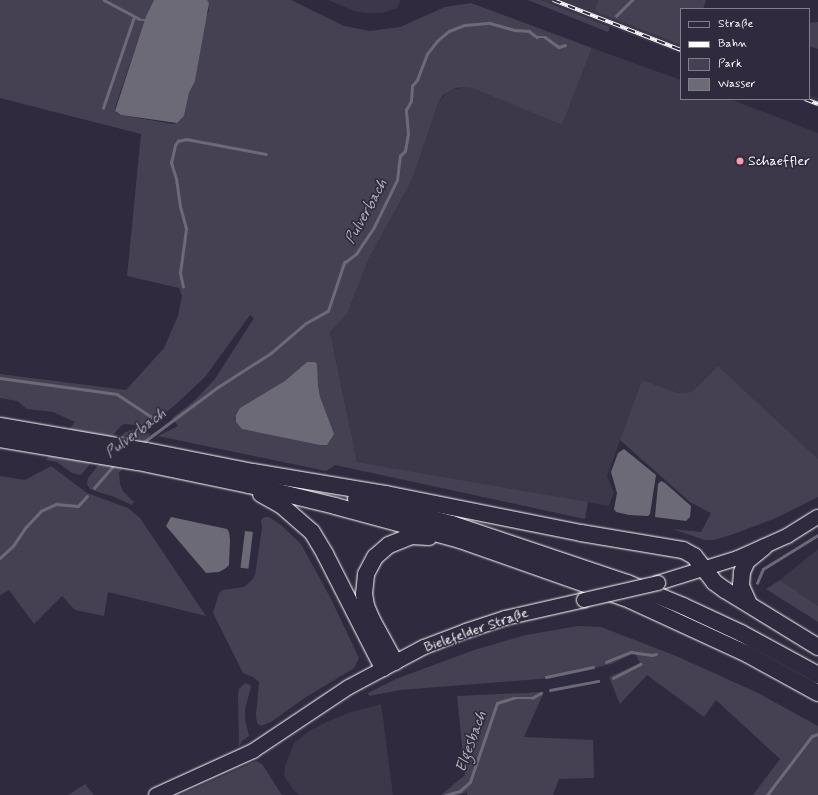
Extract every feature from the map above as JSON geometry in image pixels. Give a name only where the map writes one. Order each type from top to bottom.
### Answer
[{"type":"highway","points":[[0,426],[56,441],[386,494],[581,533],[671,547],[689,552],[714,582],[818,647]]},
{"type":"highway","points":[[0,439],[56,441]]},
{"type":"highway","points":[[143,456],[216,478],[266,496],[296,516],[312,532],[389,665]]},
{"type":"highway","points":[[253,472],[452,524],[621,581],[683,606],[741,633],[818,674]]},
{"type":"highway","points":[[216,478],[335,506],[460,540],[630,600],[746,654],[818,693]]},
{"type":"highway","points":[[389,665],[366,606],[364,584],[370,565],[382,550],[403,538],[419,536],[460,540]]},
{"type":"highway","points":[[749,604],[741,586],[742,572],[746,561],[764,547]]},
{"type":"main road","name":"Bielefelder Straße","points":[[156,795],[253,751],[349,687],[389,665],[438,642],[482,625],[528,612],[658,583],[704,570],[764,547],[787,536],[818,517]]},
{"type":"shaded area","points":[[328,0],[401,0],[397,8],[382,13],[366,13],[354,11]]},
{"type":"shaded area","points":[[541,0],[598,0],[594,11],[680,45],[680,54]]},
{"type":"shaded area","points":[[592,48],[680,80],[680,100],[733,100],[818,133],[818,459],[718,366],[693,391],[687,393],[680,393],[642,380],[607,476],[614,492],[609,506],[357,462],[330,332],[347,314],[369,258],[412,180],[439,101],[449,91],[463,87],[472,88],[562,125]]},
{"type":"shaded area","points":[[810,95],[818,98],[818,107],[800,100],[810,100]]},
{"type":"shaded area","points":[[818,549],[818,606],[780,580]]},
{"type":"shaded area","points":[[381,704],[393,795],[299,795],[284,776],[285,767],[294,743],[309,731],[327,722],[348,713]]},
{"type":"green space","points":[[0,0],[154,0],[146,16],[115,108],[116,113],[121,115],[173,124],[177,123],[184,116],[189,93],[195,81],[206,16],[209,11],[207,0],[291,0],[344,26],[370,31],[400,27],[445,7],[471,3],[592,48],[562,125],[472,88],[456,88],[443,95],[439,101],[412,180],[369,258],[347,314],[330,332],[357,462],[588,502],[585,519],[335,465],[326,471],[158,436],[178,426],[172,418],[194,401],[215,379],[254,318],[250,315],[205,377],[174,406],[150,424],[145,426],[124,424],[119,428],[81,475],[72,473],[57,462],[46,460],[75,422],[53,412],[27,409],[17,401],[0,398],[0,374],[126,390],[164,348],[178,316],[182,296],[179,288],[127,276],[141,134],[0,98]]},
{"type":"green space","points":[[528,0],[541,0],[610,27],[608,32]]},
{"type":"green space","points":[[598,0],[706,0],[703,8],[680,8],[680,45],[594,11]]},
{"type":"green space","points":[[818,22],[818,49],[810,46],[810,23]]},
{"type":"green space","points":[[718,366],[818,459],[818,497],[776,518],[734,534],[714,540],[705,540],[672,529],[701,532],[711,513],[690,502],[620,440],[642,380],[679,393],[687,393],[693,391]]},
{"type":"green space","points":[[131,430],[151,434],[119,473],[120,484],[123,491],[134,502],[132,505],[112,496],[90,489],[87,484],[88,478],[124,433]]},
{"type":"green space","points":[[51,466],[87,493],[128,508],[140,518],[206,616],[108,592],[104,616],[75,610],[62,596],[34,624],[9,590],[0,595],[0,476],[25,480]]},
{"type":"green space","points":[[264,517],[269,517],[281,525],[301,544],[331,599],[359,658],[354,668],[303,699],[271,722],[261,726],[257,723],[256,715],[259,682],[253,677],[243,673],[213,613],[219,593],[223,590],[244,587],[255,575],[262,528],[261,520]]},
{"type":"green space","points":[[780,580],[818,606],[818,622],[766,589]]},
{"type":"green space","points":[[578,626],[601,627],[676,656],[758,693],[818,726],[818,795],[753,795],[780,759],[716,700],[704,717],[647,675],[620,704],[609,677],[640,663],[635,653],[611,664],[551,678],[400,690],[369,696],[368,693],[396,679],[474,650],[526,635]]},
{"type":"green space","points":[[245,683],[251,687],[245,709],[245,719],[249,736],[242,741],[239,747],[238,694],[239,689]]},
{"type":"green space","points":[[544,692],[524,737],[593,740],[594,778],[559,779],[553,795],[467,795],[467,792],[458,795],[441,795],[465,775],[457,696]]},
{"type":"green space","points":[[256,761],[262,764],[282,795],[180,795]]},
{"type":"green space","points":[[85,784],[94,795],[68,795]]},
{"type":"water","points":[[154,0],[207,0],[209,3],[195,81],[189,93],[184,116],[177,123],[121,115],[115,111],[146,16]]},
{"type":"water","points":[[307,362],[315,362],[317,364],[320,397],[334,434],[327,445],[320,445],[242,429],[236,422],[236,415],[240,408],[285,381]]},
{"type":"water","points":[[624,449],[656,475],[650,514],[648,516],[629,515],[616,512],[614,509],[617,493],[611,472],[618,453]]},
{"type":"water","points":[[661,481],[691,506],[690,517],[686,521],[655,517],[658,484]]},
{"type":"water","points":[[171,517],[227,529],[230,540],[229,565],[219,572],[206,573],[166,526]]},
{"type":"water","points":[[245,531],[253,532],[248,569],[240,568]]},
{"type":"waterway","points":[[104,0],[139,19]]},
{"type":"waterway","name":"Pulverbach","points":[[616,16],[632,0]]},
{"type":"waterway","points":[[103,108],[134,17]]},
{"type":"waterway","name":"Pulverbach","points":[[141,444],[218,387],[271,353],[306,323],[328,311],[344,263],[356,254],[374,227],[397,180],[400,156],[405,151],[408,134],[406,110],[411,101],[412,86],[417,80],[427,54],[437,41],[449,31],[465,25],[490,23],[515,30],[529,31],[537,37],[545,37],[559,47],[565,45]]},
{"type":"waterway","points":[[183,287],[180,273],[186,229],[180,207],[176,179],[171,163],[175,145],[178,141],[186,139],[266,154]]},
{"type":"waterway","points":[[0,378],[117,394],[155,419]]},
{"type":"waterway","name":"Pulverbach","points":[[94,488],[115,464]]},
{"type":"waterway","name":"Pulverbach","points":[[0,558],[13,546],[26,527],[41,511],[56,504],[78,506],[87,496]]},
{"type":"waterway","points":[[757,583],[763,569],[818,535]]},
{"type":"waterway","points":[[606,662],[631,652],[652,655],[656,654]]},
{"type":"waterway","points":[[613,678],[641,664]]},
{"type":"waterway","points":[[546,677],[593,667]]},
{"type":"waterway","points":[[550,690],[598,681]]},
{"type":"waterway","name":"Elgesbach","points":[[446,795],[460,791],[470,782],[497,703],[513,698],[532,698],[541,693]]},
{"type":"waterway","points":[[767,795],[812,736],[818,734]]},
{"type":"railway","points":[[553,0],[680,50]]},
{"type":"railway","points":[[808,100],[818,104]]},
{"type":"place","name":"Schaeffler","points":[[740,161]]}]
